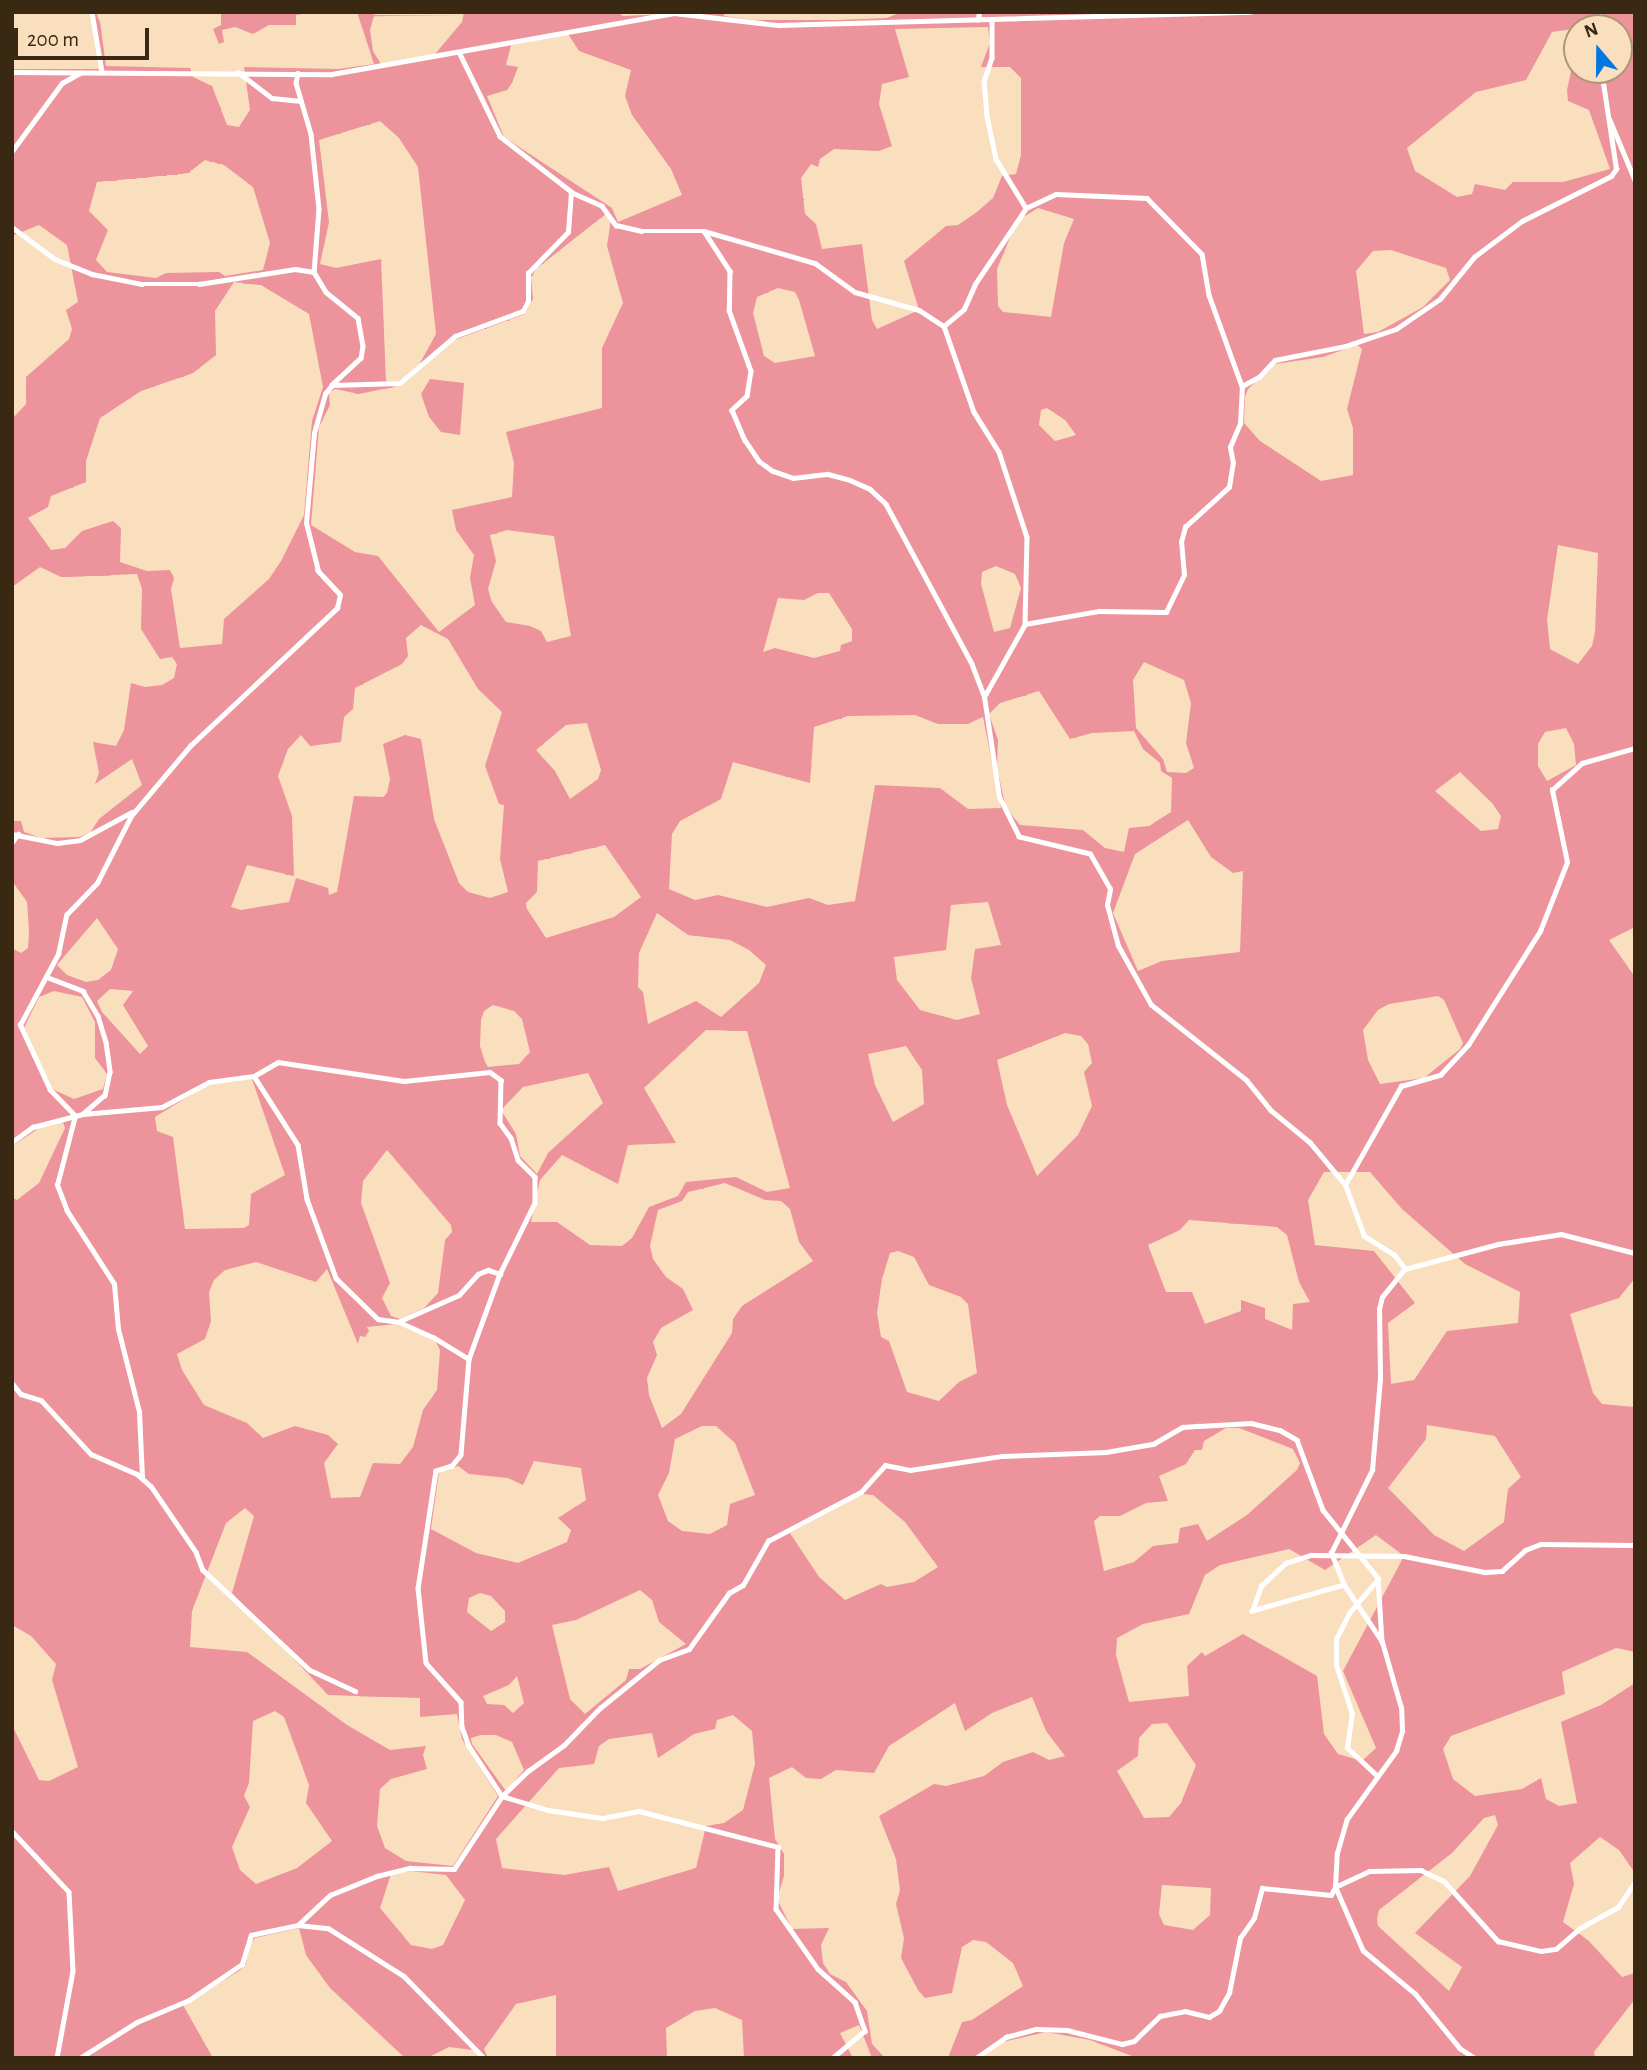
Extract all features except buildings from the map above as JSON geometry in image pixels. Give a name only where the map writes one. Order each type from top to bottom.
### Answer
[{"type":"street","points":[[92,12],[102,72]]},
{"type":"street","points":[[978,20],[979,12]]},
{"type":"street","points":[[12,72],[332,74],[674,13],[778,25],[1251,12]]},
{"type":"street","points":[[992,20],[992,58],[984,81],[987,116],[996,159],[1026,208]]},
{"type":"street","points":[[459,53],[500,137],[571,192],[602,206],[616,225],[641,231],[704,231],[815,263],[855,292],[919,310],[944,326],[974,412],[999,452],[1027,537],[1025,624],[984,697]]},
{"type":"street","points":[[12,151],[62,83],[80,72]]},
{"type":"street","points":[[238,72],[272,98],[301,101]]},
{"type":"street","points":[[75,1116],[50,1090],[20,1025],[58,954],[66,915],[97,883],[138,808],[190,746],[337,608],[340,596],[318,571],[306,523],[316,421],[332,385],[361,358],[361,323],[326,292],[314,272],[319,209],[311,134],[301,101],[298,73]]},
{"type":"street","points":[[1242,386],[1259,377],[1275,360],[1346,346],[1396,329],[1440,299],[1474,257],[1522,221],[1611,176],[1616,169],[1610,152],[1610,119],[1604,84]]},
{"type":"street","points":[[1610,119],[1635,180]]},
{"type":"street","points":[[332,385],[400,383],[455,336],[523,311],[528,301],[528,273],[558,246],[570,227],[571,192]]},
{"type":"street","points":[[944,326],[964,309],[975,284],[1026,208],[1055,194],[1151,199],[1202,254],[1209,295],[1242,386],[1240,424],[1230,447],[1229,487],[1185,527],[1181,542],[1184,575],[1166,612],[1099,611],[1025,624]]},
{"type":"street","points":[[12,227],[55,259],[92,274],[131,282],[199,284],[295,270],[314,272]]},
{"type":"street","points":[[704,231],[730,271],[729,310],[751,371],[747,396],[732,410],[745,440],[759,461],[772,471],[793,478],[828,474],[849,480],[870,489],[886,505],[972,664],[984,697],[994,743],[999,796],[1019,837],[1090,854],[1110,889],[1108,905],[1118,946],[1151,1005],[1247,1081],[1271,1111],[1310,1143],[1345,1185],[1364,1236],[1394,1255],[1405,1269]]},
{"type":"street","points":[[1345,1185],[1401,1086],[1440,1075],[1468,1045],[1541,931],[1567,862],[1552,790],[1582,763],[1635,748]]},
{"type":"street","points":[[12,842],[15,834],[57,843],[80,840],[138,808]]},
{"type":"street","points":[[47,977],[83,991],[98,1016],[106,1042],[110,1072],[105,1095],[83,1114]]},
{"type":"street","points":[[12,1142],[33,1127],[83,1114],[162,1107],[209,1082],[254,1076],[287,1062],[404,1081],[490,1072],[501,1080],[500,1123],[512,1138],[518,1160],[535,1177],[535,1203],[500,1274],[469,1359],[461,1455],[452,1466],[436,1471],[418,1588],[426,1662],[461,1702],[461,1727],[469,1746],[502,1796],[548,1810],[603,1818],[639,1811],[705,1831],[774,1843],[780,1853],[776,1909],[818,1969],[855,2002],[865,2031],[833,2058]]},
{"type":"street","points":[[254,1076],[298,1145],[307,1199],[336,1278],[378,1319],[399,1322],[469,1359]]},
{"type":"street","points":[[75,1116],[57,1185],[67,1211],[114,1284],[118,1329],[139,1412],[142,1478]]},
{"type":"street","points":[[1331,1553],[1372,1470],[1380,1378],[1379,1309],[1382,1297],[1405,1269],[1553,1234],[1635,1253]]},
{"type":"street","points":[[399,1322],[459,1295],[478,1274],[488,1270],[500,1274]]},
{"type":"street","points":[[12,1383],[21,1394],[41,1400],[91,1454],[142,1478],[165,1504],[202,1570],[310,1670],[355,1691]]},
{"type":"street","points":[[299,1925],[331,1895],[377,1876],[410,1868],[454,1869],[502,1796],[564,1745],[622,1688],[659,1660],[689,1649],[729,1593],[744,1585],[768,1541],[861,1492],[885,1465],[910,1470],[1002,1456],[1106,1452],[1153,1444],[1183,1427],[1251,1423],[1297,1440],[1323,1510],[1363,1555],[1378,1578],[1382,1642],[1401,1708],[1402,1731],[1396,1751],[1347,1819],[1337,1853],[1335,1887],[1331,1895],[1262,1888],[1254,1918],[1240,1938],[1229,1993],[1219,2011],[1209,2017],[1185,2011],[1160,2015],[1133,2041],[1122,2044],[1067,2030],[1036,2029],[1006,2038],[976,2058]]},
{"type":"street","points":[[1344,1584],[1252,1611],[1261,1586],[1286,1563],[1331,1553],[1404,1556],[1485,1573],[1502,1571],[1525,1550],[1541,1545],[1635,1545]]},
{"type":"street","points":[[1331,1553],[1344,1584],[1382,1642]]},
{"type":"street","points":[[1377,1776],[1347,1748],[1352,1714],[1336,1665],[1336,1639],[1358,1602],[1378,1578]]},
{"type":"street","points":[[12,1831],[69,1892],[73,1971],[57,2058]]},
{"type":"street","points":[[1335,1887],[1370,1871],[1421,1870],[1444,1881],[1498,1941],[1541,1951],[1556,1949],[1580,1928],[1618,1907],[1635,1882]]},
{"type":"street","points":[[1335,1887],[1363,1951],[1415,1994],[1460,2049],[1474,2058]]},
{"type":"street","points":[[80,2058],[137,2022],[189,2000],[242,1964],[251,1935],[299,1925],[328,1928],[404,1976],[484,2058]]},
{"type":"shaded area","points":[[90,12],[95,12],[100,22],[106,66],[190,68],[193,77],[212,86],[227,125],[239,127],[250,110],[244,67],[338,69],[374,64],[357,12],[375,12],[370,30],[373,51],[381,64],[435,54],[462,22],[464,12],[617,12],[623,16],[725,12],[724,16],[753,20],[836,20],[887,18],[901,12],[1635,12],[1635,927],[1609,940],[1635,977],[1635,1278],[1619,1298],[1570,1314],[1593,1393],[1602,1404],[1635,1407],[1635,1652],[1616,1648],[1562,1672],[1565,1694],[1451,1736],[1443,1749],[1453,1779],[1475,1796],[1522,1789],[1541,1778],[1546,1799],[1559,1806],[1577,1803],[1561,1722],[1601,1705],[1635,1683],[1635,1873],[1619,1850],[1600,1837],[1570,1863],[1574,1884],[1563,1922],[1589,1941],[1622,1977],[1635,1973],[1635,1999],[1594,2052],[1595,2058],[1137,2058],[1090,2040],[1046,2032],[1003,2042],[981,2058],[948,2058],[962,2022],[972,2020],[1023,1986],[1013,1963],[986,1942],[973,1940],[962,1947],[952,1993],[925,1998],[918,1990],[901,1958],[904,1938],[896,1904],[900,1890],[896,1859],[879,1816],[934,1784],[946,1786],[984,1776],[1003,1762],[1033,1752],[1049,1760],[1065,1756],[1046,1731],[1032,1697],[992,1713],[965,1731],[955,1703],[889,1746],[874,1773],[836,1770],[821,1779],[806,1778],[792,1767],[769,1778],[775,1839],[784,1854],[784,1876],[777,1899],[792,1929],[829,1928],[821,1945],[823,1963],[830,1974],[846,1982],[867,2011],[872,2044],[885,2058],[872,2058],[859,2025],[840,2033],[853,2058],[744,2058],[742,2020],[715,2008],[695,2011],[666,2028],[667,2058],[556,2058],[556,1995],[516,2004],[484,2049],[488,2058],[473,2050],[449,2047],[427,2058],[405,2058],[330,1988],[306,1955],[299,1928],[255,1938],[248,1945],[246,1964],[239,1971],[183,2005],[213,2058],[12,2058],[12,1725],[39,1780],[49,1781],[78,1767],[52,1680],[56,1664],[31,1636],[12,1625],[12,1197],[17,1200],[39,1183],[65,1128],[63,1122],[41,1127],[12,1146],[12,948],[21,953],[28,948],[29,931],[27,902],[12,881],[12,821],[21,821],[24,832],[41,838],[79,837],[90,833],[99,819],[142,785],[132,759],[95,784],[99,773],[93,742],[116,746],[124,730],[131,683],[145,687],[162,685],[174,678],[177,664],[172,657],[160,659],[141,629],[142,589],[137,574],[61,577],[40,567],[12,587],[12,419],[26,404],[26,377],[69,339],[72,329],[66,310],[78,302],[67,245],[39,225],[12,236],[12,69],[100,69],[96,23]],"holes":[[[1563,14],[1633,14],[1633,84],[1568,84],[1567,90],[1568,101],[1589,110],[1610,169],[1563,182],[1513,182],[1505,190],[1475,184],[1472,194],[1457,197],[1415,171],[1407,148],[1476,92],[1526,80],[1552,32],[1563,30]],[[988,27],[990,43],[981,67],[1010,67],[1021,78],[1021,155],[1016,174],[1002,176],[993,198],[977,212],[958,225],[946,226],[904,261],[919,310],[877,329],[872,320],[862,244],[822,249],[816,224],[805,214],[801,178],[811,164],[818,167],[820,159],[834,149],[879,151],[892,146],[879,104],[882,84],[909,77],[895,29]],[[568,34],[579,51],[631,70],[625,96],[632,115],[671,169],[682,195],[618,222],[612,208],[504,137],[487,96],[507,90],[518,67],[506,65],[511,45]],[[380,121],[399,138],[418,167],[436,334],[419,365],[400,381],[386,382],[381,259],[336,268],[320,264],[329,222],[319,140]],[[205,160],[224,165],[253,187],[270,243],[263,270],[225,276],[219,272],[166,273],[156,278],[107,272],[96,260],[108,230],[89,211],[97,182],[188,173]],[[1038,208],[1074,219],[1064,243],[1051,317],[1003,312],[998,306],[997,269],[1017,221]],[[607,213],[611,219],[607,246],[623,303],[602,348],[602,408],[506,432],[514,463],[512,497],[452,510],[456,530],[474,555],[470,578],[475,605],[439,632],[378,556],[355,552],[311,525],[319,427],[330,405],[329,393],[335,389],[359,394],[402,385],[452,341],[525,314],[533,299],[531,278],[536,269]],[[1391,250],[1446,268],[1450,280],[1423,307],[1378,332],[1364,334],[1356,271],[1373,251]],[[234,282],[261,285],[309,314],[323,387],[312,421],[304,515],[269,579],[224,619],[222,644],[180,648],[171,589],[174,578],[170,570],[147,571],[120,562],[121,528],[113,521],[82,531],[65,548],[51,550],[28,518],[48,507],[51,496],[86,482],[86,461],[100,418],[141,391],[193,373],[216,355],[215,311]],[[778,288],[795,292],[815,356],[775,363],[764,356],[753,313],[757,297]],[[1357,345],[1362,349],[1347,409],[1353,428],[1353,475],[1321,481],[1260,441],[1244,423],[1248,389],[1275,364],[1323,357]],[[1047,408],[1065,420],[1076,435],[1055,441],[1039,425],[1041,410]],[[507,530],[554,536],[571,636],[547,642],[541,631],[530,626],[506,622],[492,602],[488,589],[496,561],[490,535]],[[1558,545],[1598,553],[1592,646],[1578,664],[1550,649],[1547,620]],[[996,566],[1015,574],[1021,588],[1010,628],[994,632],[981,584],[982,572]],[[818,593],[829,593],[852,629],[852,641],[841,645],[840,651],[814,658],[775,648],[763,652],[778,598],[804,600]],[[421,625],[448,639],[478,689],[502,712],[485,766],[499,804],[504,805],[500,859],[508,892],[490,898],[468,892],[459,883],[434,819],[421,739],[405,735],[383,744],[390,779],[387,793],[383,797],[354,796],[337,892],[329,895],[328,888],[296,878],[289,902],[241,910],[231,907],[247,865],[294,876],[292,816],[278,776],[288,749],[301,735],[310,746],[341,742],[344,717],[353,709],[355,688],[402,664],[408,656],[406,638]],[[1144,662],[1184,680],[1191,703],[1186,743],[1194,768],[1186,773],[1167,772],[1163,759],[1136,728],[1133,680]],[[1039,691],[1070,739],[1092,733],[1134,731],[1143,749],[1160,763],[1161,771],[1172,778],[1171,812],[1149,826],[1129,828],[1124,852],[1105,848],[1083,830],[1020,825],[1006,808],[997,768],[998,740],[989,714],[1000,703]],[[915,715],[938,724],[968,724],[983,717],[1001,808],[968,809],[940,788],[875,785],[855,901],[828,905],[809,898],[767,907],[718,895],[695,900],[669,889],[672,834],[680,821],[721,799],[733,762],[810,783],[814,727],[848,716]],[[587,723],[601,770],[598,779],[570,799],[555,771],[536,750],[566,725]],[[1566,728],[1574,744],[1576,765],[1547,781],[1538,766],[1538,744],[1545,732]],[[1460,772],[1492,803],[1501,816],[1498,829],[1481,831],[1435,791]],[[1188,820],[1211,857],[1233,873],[1243,871],[1240,952],[1162,961],[1138,971],[1113,913],[1135,854]],[[605,845],[641,897],[614,917],[546,938],[527,909],[526,903],[537,892],[538,861]],[[988,902],[1001,945],[975,949],[971,978],[980,1014],[957,1020],[920,1010],[897,980],[894,957],[946,950],[951,905]],[[657,913],[688,935],[730,940],[749,950],[766,965],[759,983],[721,1017],[696,1001],[648,1024],[643,992],[638,987],[639,953]],[[97,918],[118,949],[111,970],[98,980],[86,982],[67,975],[57,965]],[[110,989],[133,991],[123,1005],[148,1046],[140,1054],[102,1012],[97,1001]],[[54,991],[82,997],[95,1022],[95,1058],[107,1074],[103,1089],[74,1099],[52,1089],[24,1028],[39,997]],[[1438,996],[1444,1000],[1463,1043],[1460,1049],[1424,1078],[1380,1084],[1368,1060],[1363,1030],[1378,1010],[1389,1004]],[[493,1005],[514,1011],[522,1019],[530,1052],[519,1064],[488,1067],[480,1046],[484,1011]],[[706,1030],[747,1031],[790,1188],[767,1192],[736,1177],[686,1182],[678,1196],[649,1207],[632,1238],[622,1246],[590,1245],[557,1222],[531,1222],[540,1180],[562,1155],[618,1184],[628,1145],[676,1143],[644,1088]],[[1065,1033],[1081,1036],[1088,1044],[1092,1063],[1084,1072],[1092,1106],[1078,1135],[1037,1176],[1007,1105],[997,1060]],[[906,1046],[922,1070],[924,1104],[893,1122],[875,1085],[868,1054]],[[588,1073],[603,1103],[548,1153],[537,1174],[520,1156],[516,1134],[501,1110],[523,1087]],[[252,1079],[285,1175],[251,1194],[249,1225],[244,1228],[185,1229],[173,1137],[157,1131],[155,1117],[207,1085]],[[387,1150],[451,1225],[452,1232],[445,1240],[438,1293],[424,1308],[400,1319],[391,1316],[382,1298],[390,1283],[361,1203],[363,1181]],[[1324,1172],[1370,1172],[1402,1209],[1465,1264],[1520,1292],[1518,1323],[1447,1331],[1414,1380],[1391,1384],[1388,1323],[1415,1303],[1374,1251],[1315,1245],[1308,1200]],[[725,1183],[765,1200],[781,1201],[790,1209],[799,1242],[813,1261],[742,1306],[733,1319],[732,1333],[681,1414],[662,1428],[649,1395],[647,1378],[657,1355],[653,1342],[661,1328],[693,1310],[683,1289],[666,1277],[653,1259],[650,1246],[658,1210],[682,1201],[688,1192]],[[1189,1220],[1277,1227],[1287,1235],[1299,1282],[1310,1302],[1293,1304],[1292,1330],[1265,1319],[1265,1308],[1241,1300],[1241,1311],[1205,1324],[1192,1292],[1166,1292],[1148,1245],[1180,1230]],[[898,1251],[914,1257],[929,1285],[961,1297],[968,1304],[977,1373],[959,1382],[939,1401],[907,1392],[889,1341],[881,1337],[877,1313],[882,1279],[890,1253]],[[256,1262],[316,1282],[327,1269],[358,1344],[360,1336],[365,1337],[369,1331],[367,1327],[396,1324],[435,1340],[440,1350],[437,1390],[423,1410],[413,1447],[400,1464],[373,1463],[360,1497],[331,1498],[324,1463],[338,1444],[328,1435],[295,1426],[263,1438],[247,1423],[204,1405],[182,1370],[177,1354],[205,1339],[211,1321],[209,1292],[214,1280],[225,1270]],[[1427,1425],[1495,1436],[1521,1477],[1508,1489],[1504,1522],[1464,1551],[1434,1535],[1388,1488],[1426,1439]],[[702,1426],[716,1426],[735,1443],[755,1495],[730,1504],[727,1525],[710,1534],[682,1531],[668,1521],[658,1495],[669,1473],[675,1439]],[[1226,1428],[1239,1428],[1293,1449],[1300,1463],[1297,1470],[1247,1515],[1207,1541],[1198,1524],[1180,1528],[1178,1543],[1153,1546],[1134,1562],[1104,1571],[1094,1521],[1100,1516],[1120,1516],[1146,1503],[1168,1501],[1159,1476],[1186,1464],[1195,1450],[1202,1450],[1204,1441]],[[534,1461],[581,1468],[586,1500],[558,1518],[571,1530],[567,1542],[518,1563],[476,1553],[431,1529],[439,1472],[458,1466],[469,1474],[508,1478],[523,1485]],[[863,1494],[873,1495],[905,1522],[938,1567],[914,1582],[887,1587],[881,1584],[845,1600],[819,1577],[790,1533]],[[245,1508],[254,1516],[232,1593],[328,1695],[420,1698],[420,1717],[457,1714],[462,1739],[498,1796],[453,1866],[406,1861],[385,1848],[377,1826],[380,1789],[391,1779],[427,1769],[423,1755],[426,1746],[390,1750],[347,1725],[247,1652],[190,1647],[192,1611],[226,1523]],[[1376,1535],[1404,1556],[1343,1671],[1376,1748],[1362,1761],[1338,1754],[1324,1734],[1317,1676],[1243,1634],[1205,1656],[1202,1652],[1187,1666],[1189,1696],[1129,1702],[1116,1655],[1117,1638],[1143,1624],[1189,1614],[1205,1575],[1220,1565],[1289,1549],[1325,1570]],[[640,1590],[652,1600],[659,1622],[686,1644],[640,1669],[629,1669],[626,1680],[585,1714],[570,1699],[552,1625],[576,1620]],[[480,1593],[491,1596],[505,1611],[505,1622],[491,1631],[467,1612],[469,1598]],[[517,1676],[524,1703],[513,1713],[504,1705],[487,1704],[483,1696],[509,1685]],[[275,1711],[284,1717],[309,1785],[306,1803],[332,1841],[297,1868],[256,1884],[240,1870],[232,1847],[250,1807],[244,1796],[249,1783],[253,1721]],[[733,1715],[752,1731],[755,1764],[743,1810],[724,1823],[706,1826],[696,1868],[618,1891],[609,1867],[564,1875],[502,1868],[496,1839],[559,1768],[594,1764],[599,1746],[609,1739],[652,1733],[658,1758],[694,1734],[715,1729],[717,1720]],[[1167,1723],[1196,1765],[1181,1803],[1169,1817],[1144,1818],[1117,1771],[1138,1756],[1139,1738],[1152,1724]],[[496,1735],[512,1742],[524,1770],[506,1791],[472,1744],[471,1738]],[[1495,1815],[1498,1825],[1470,1876],[1415,1933],[1462,1967],[1449,1991],[1378,1926],[1379,1910],[1452,1853],[1484,1818]],[[411,1871],[446,1875],[465,1900],[443,1945],[432,1949],[411,1945],[380,1908],[391,1874]],[[1162,1885],[1211,1888],[1210,1915],[1193,1930],[1164,1925],[1159,1914]]]},
{"type":"shaded area","points":[[221,12],[313,12],[296,15],[296,25],[269,25],[253,34],[235,27],[222,30],[224,42],[219,44],[213,29],[221,25]]},
{"type":"shaded area","points":[[430,379],[464,383],[460,435],[441,432],[429,417],[421,394]]}]
